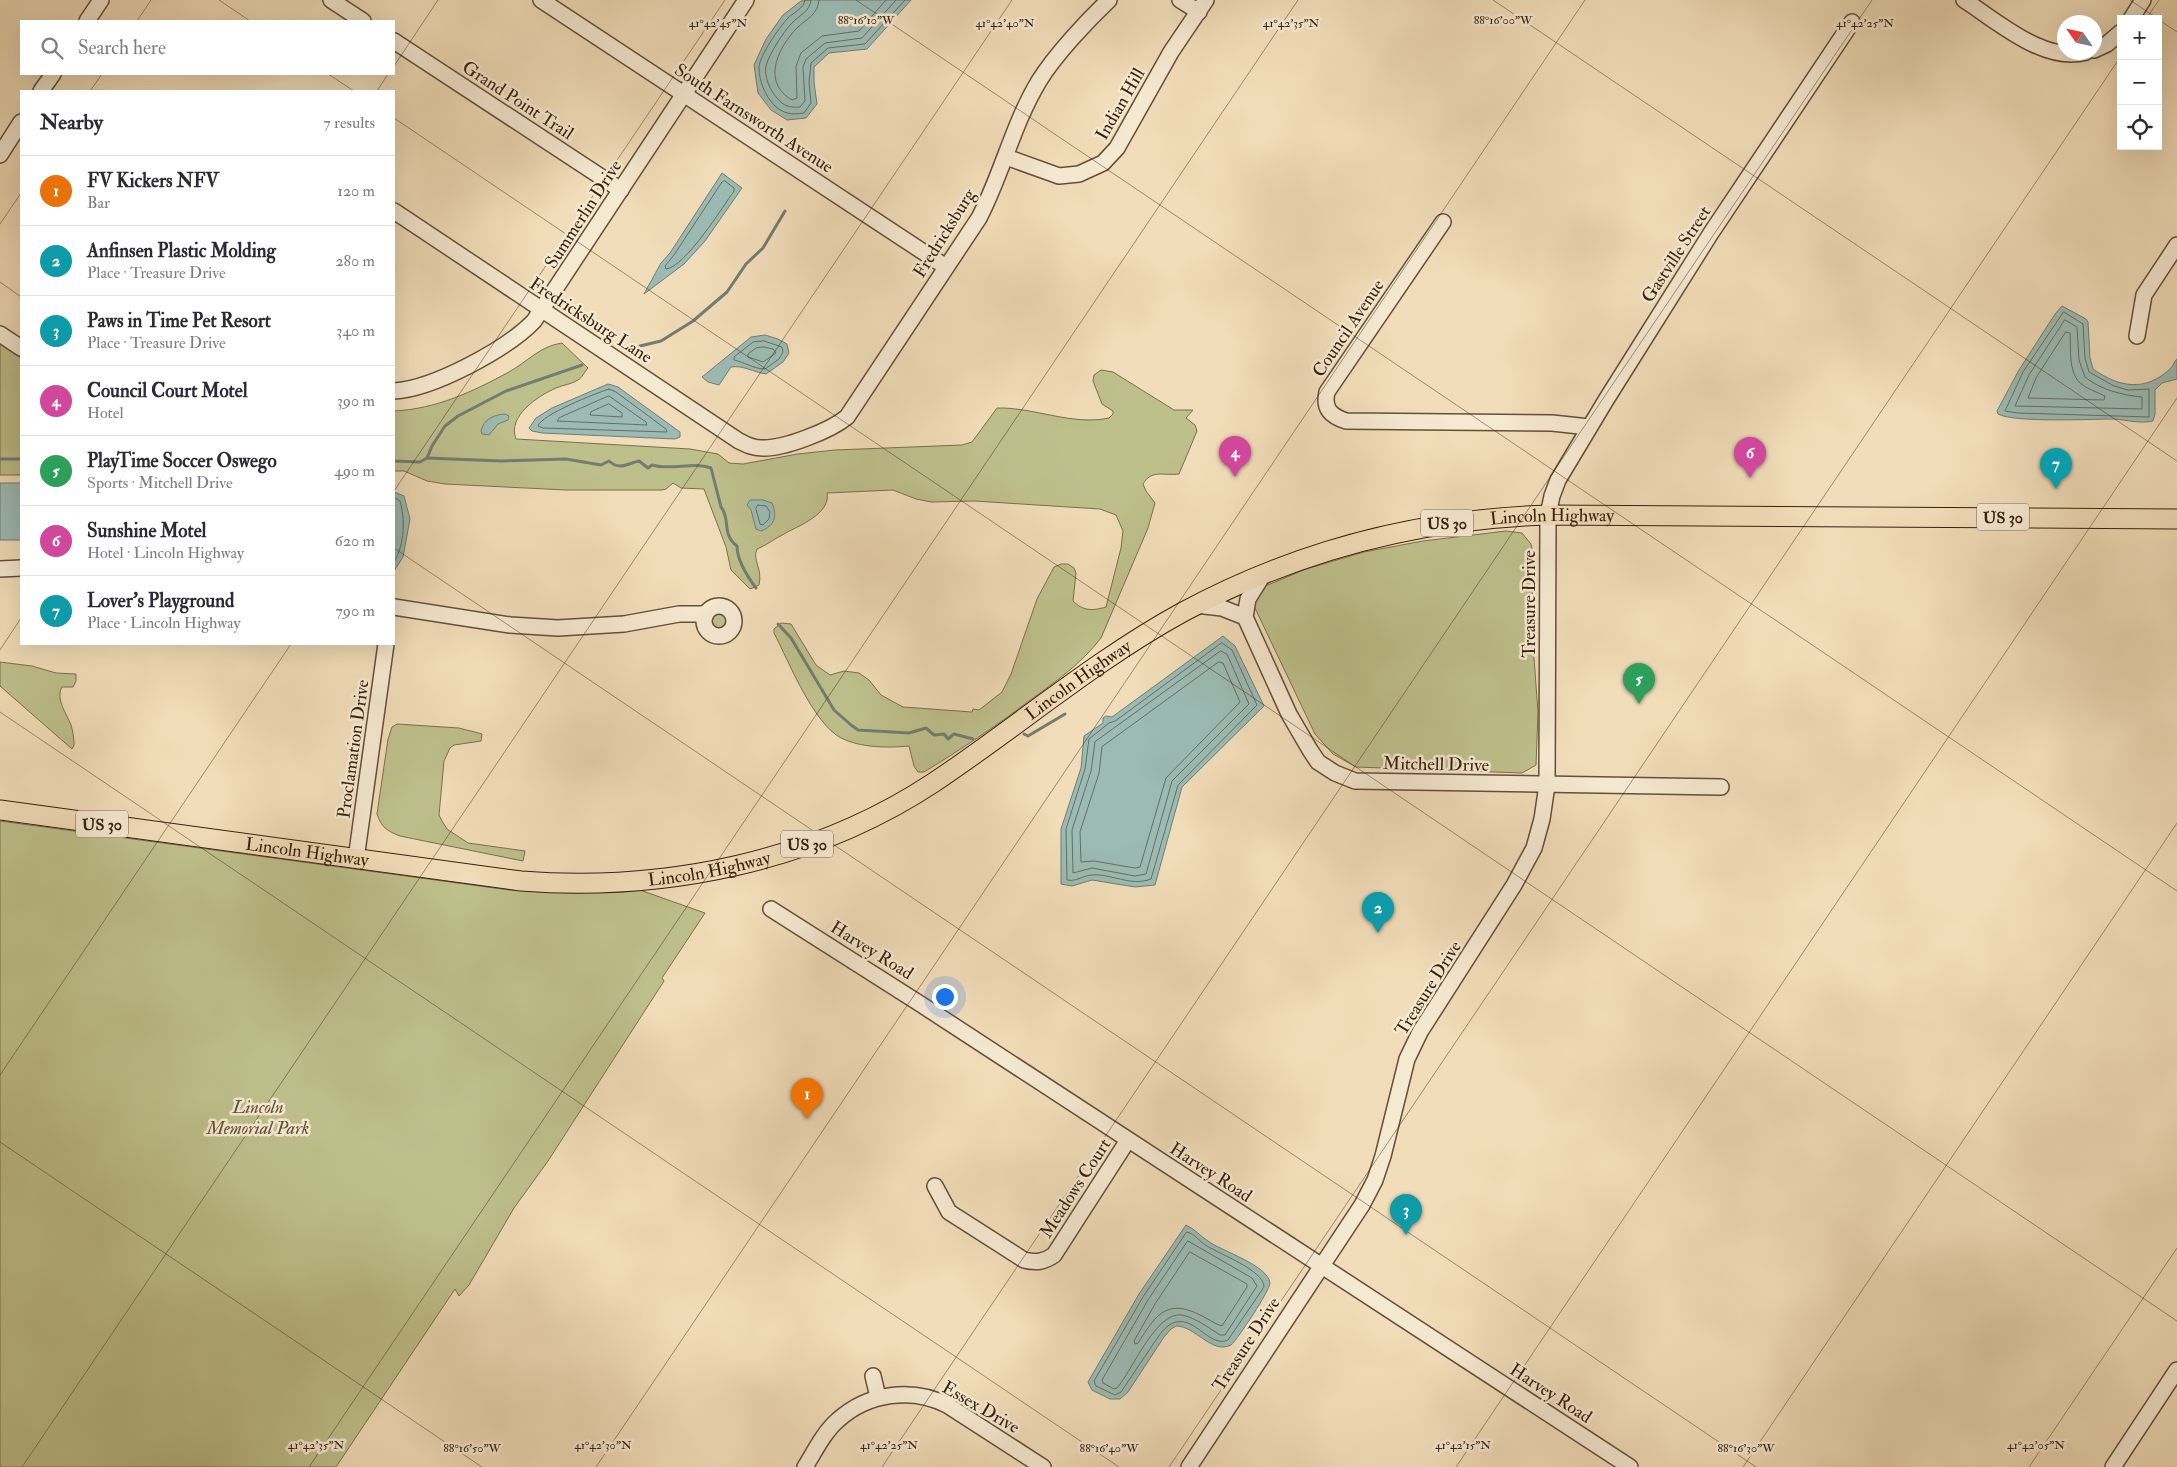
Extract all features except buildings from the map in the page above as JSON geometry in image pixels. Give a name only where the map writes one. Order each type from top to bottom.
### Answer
[{"type":"main road","name":"Lincoln Highway","points":[[0,810],[521,881],[561,884],[647,880],[692,874],[753,862],[851,827],[930,785],[1119,652],[1196,605],[1262,575],[1322,553],[1390,533],[1475,519],[1548,515],[2177,519]]},
{"type":"street","points":[[88,20],[101,0]]},
{"type":"street","points":[[331,0],[361,20]]},
{"type":"street","name":"South Farnsworth Avenue","points":[[542,0],[946,267]]},
{"type":"street","name":"Fredricksburg","points":[[772,448],[832,426],[847,417],[979,218],[1024,111],[1039,81],[1070,43],[1110,0]]},
{"type":"street","points":[[1180,0],[1202,6]]},
{"type":"street","points":[[1964,0],[2022,38],[2044,50],[2057,53]]},
{"type":"street","points":[[2134,15],[2143,0]]},
{"type":"street","name":"Summerlin Drive","points":[[395,391],[402,391],[442,378],[500,348],[526,329],[542,310],[684,94],[738,3]]},
{"type":"street","name":"Indian Hill","points":[[1006,157],[1059,176],[1079,174],[1102,163],[1117,148],[1171,52],[1202,6]]},
{"type":"street","name":"Gastville Street","points":[[1548,515],[1558,480],[1589,427],[1717,225],[1852,22]]},
{"type":"street","points":[[2102,46],[2117,35]]},
{"type":"street","name":"Grand Point Trail","points":[[395,42],[621,190]]},
{"type":"street","points":[[42,90],[52,75]]},
{"type":"street","points":[[0,154],[20,124]]},
{"type":"street","name":"Fredricksburg Lane","points":[[395,212],[749,446],[772,448]]},
{"type":"street","name":"Council Avenue","points":[[1442,222],[1327,392],[1326,407],[1330,414],[1346,421],[1552,422],[1589,427]]},
{"type":"street","points":[[2137,336],[2144,295],[2177,245]]},
{"type":"street","points":[[0,334],[20,347]]},
{"type":"street","name":"Treasure Drive","points":[[1189,1467],[1320,1265],[1362,1205],[1375,1180],[1383,1156],[1407,1059],[1420,1032],[1514,885],[1534,848],[1542,819],[1547,785],[1548,515]]},
{"type":"street","points":[[0,569],[20,568]]},
{"type":"street","points":[[1196,605],[1230,610],[1245,617],[1248,599],[1262,575]]},
{"type":"street","points":[[395,607],[510,625],[558,628],[624,624],[678,614],[706,614]]},
{"type":"street","name":"Mitchell Drive","points":[[1245,617],[1289,714],[1318,762],[1335,773],[1355,781],[1721,787]]},
{"type":"street","name":"Proclamation Drive","points":[[356,859],[386,645]]},
{"type":"street","name":"Harvey Road","points":[[771,909],[922,1005],[1630,1467]]},
{"type":"street","name":"Meadows Court","points":[[934,1186],[949,1212],[1024,1260],[1036,1263],[1054,1255],[1128,1140]]},
{"type":"street","points":[[2113,1467],[2177,1370]]},
{"type":"street","points":[[873,1376],[878,1398]]},
{"type":"street","name":"Essex Drive","points":[[804,1467],[838,1420],[864,1402],[894,1395],[917,1395],[941,1402],[1043,1467]]},
{"type":"green space","points":[[562,343],[588,368],[578,380],[541,396],[526,408],[516,422],[514,431],[516,439],[690,449],[718,454],[729,463],[743,464],[798,454],[835,450],[962,445],[972,442],[997,408],[1025,410],[1081,420],[1109,418],[1113,411],[1102,404],[1093,381],[1094,375],[1101,370],[1113,372],[1174,410],[1193,410],[1186,418],[1195,425],[1197,431],[1179,474],[1150,476],[1143,484],[1155,503],[1148,528],[1101,638],[1067,672],[1016,711],[937,764],[924,772],[918,772],[914,766],[909,746],[884,747],[857,744],[841,738],[831,730],[811,706],[774,633],[774,629],[781,623],[791,624],[816,665],[830,675],[844,671],[859,673],[869,680],[881,695],[903,707],[972,712],[973,709],[979,710],[1002,692],[1011,674],[1037,599],[1054,567],[1068,564],[1074,568],[1076,573],[1073,601],[1080,607],[1096,609],[1106,607],[1121,548],[1123,531],[1116,515],[1100,509],[974,501],[931,502],[916,499],[893,490],[827,493],[827,500],[819,513],[805,523],[757,549],[756,557],[760,574],[759,585],[750,589],[731,570],[726,547],[704,489],[681,488],[673,483],[662,490],[566,490],[445,484],[427,481],[404,471],[395,471],[395,411],[424,407],[467,393],[509,372],[540,351]]},
{"type":"green space","points":[[0,344],[20,357],[20,475],[0,475]]},
{"type":"green space","points":[[1506,531],[1522,533],[1531,544],[1533,553],[1532,631],[1538,712],[1536,765],[1522,773],[1356,767],[1333,754],[1315,734],[1254,606],[1263,587],[1306,569],[1364,552],[1423,541]]},
{"type":"green space","points":[[716,614],[722,614],[726,621],[722,628],[716,628],[712,624],[712,618]]},
{"type":"green space","points":[[0,662],[32,666],[56,673],[76,674],[76,681],[73,687],[62,687],[60,692],[62,706],[71,725],[74,737],[72,749],[0,686]]},
{"type":"green space","points":[[397,724],[459,728],[482,734],[481,741],[454,745],[450,748],[444,761],[439,815],[447,829],[468,843],[525,851],[523,861],[400,836],[388,830],[380,822],[377,814],[388,739],[392,727]]},
{"type":"green space","name":"Lincoln Memorial Park","points":[[0,821],[509,890],[574,893],[640,890],[705,913],[662,978],[664,981],[548,1161],[514,1208],[469,1285],[459,1296],[455,1289],[336,1467],[0,1467]]},
{"type":"water","points":[[911,0],[867,49],[829,53],[814,67],[817,104],[806,118],[787,120],[771,110],[758,93],[754,65],[766,39],[783,15],[801,1]]},
{"type":"water","points":[[722,173],[742,188],[705,241],[684,264],[644,294],[661,263],[670,253]]},
{"type":"water","points":[[2062,306],[2086,319],[2088,322],[2090,358],[2093,369],[2113,380],[2133,385],[2152,381],[2162,376],[2177,359],[2177,379],[2162,383],[2155,390],[2155,414],[2153,421],[2139,422],[2114,419],[2036,420],[2007,417],[1998,414],[1997,411],[2019,370]]},
{"type":"water","points":[[765,335],[787,344],[789,353],[783,362],[766,374],[744,368],[731,367],[719,385],[708,382],[702,377],[751,337]]},
{"type":"water","points":[[608,384],[618,387],[680,432],[680,437],[675,439],[542,433],[532,431],[529,428],[536,418],[552,408]]},
{"type":"water","points":[[505,414],[509,416],[508,420],[498,424],[489,435],[482,434],[481,431],[484,423],[497,415]]},
{"type":"water","points":[[0,483],[20,483],[20,540],[0,540]]},
{"type":"water","points":[[395,492],[404,496],[410,519],[403,557],[395,569]]},
{"type":"water","points":[[750,500],[763,500],[772,503],[774,508],[775,517],[772,524],[761,531],[756,529],[751,510],[747,505]]},
{"type":"water","points":[[1223,636],[1235,646],[1264,706],[1182,787],[1155,885],[1135,887],[1092,880],[1072,886],[1061,884],[1061,829],[1081,768],[1084,736],[1103,723],[1103,718],[1106,716],[1112,717]]},
{"type":"water","points":[[1186,1225],[1214,1245],[1253,1264],[1261,1270],[1267,1276],[1270,1283],[1265,1295],[1231,1345],[1217,1346],[1190,1330],[1176,1326],[1164,1337],[1128,1392],[1120,1399],[1110,1399],[1092,1390],[1088,1382],[1139,1294]]},
{"type":"waterway","points":[[640,346],[661,341],[693,321],[727,292],[746,264],[763,248],[785,211]]},
{"type":"waterway","points":[[395,461],[420,462],[427,458],[432,446],[445,426],[458,416],[506,391],[582,365]]},
{"type":"waterway","points":[[427,458],[501,461],[566,459],[601,465],[609,461],[617,466],[624,466],[639,461],[648,468],[652,465],[659,467],[697,465],[711,468],[729,537],[737,546],[741,563],[756,588]]},
{"type":"waterway","points":[[0,459],[20,459]]},
{"type":"waterway","points":[[778,624],[791,638],[834,710],[858,730],[909,733],[926,728],[934,735],[944,734],[948,739],[954,734],[973,739]]},
{"type":"waterway","points":[[1024,734],[1028,736],[1065,714]]},
{"type":"place","name":"Council Court Motel","points":[[1235,477]]},
{"type":"place","name":"Sunshine Motel","points":[[1750,478]]},
{"type":"place","name":"Lover's Playground","points":[[2056,489]]},
{"type":"place","name":"PlayTime Soccer Oswego","points":[[1639,704]]},
{"type":"place","name":"Anfinsen Plastic Molding","points":[[1378,933]]},
{"type":"place","name":"FV Kickers NFV","points":[[807,1119]]},
{"type":"place","name":"Paws in Time Pet Resort","points":[[1406,1235]]}]
